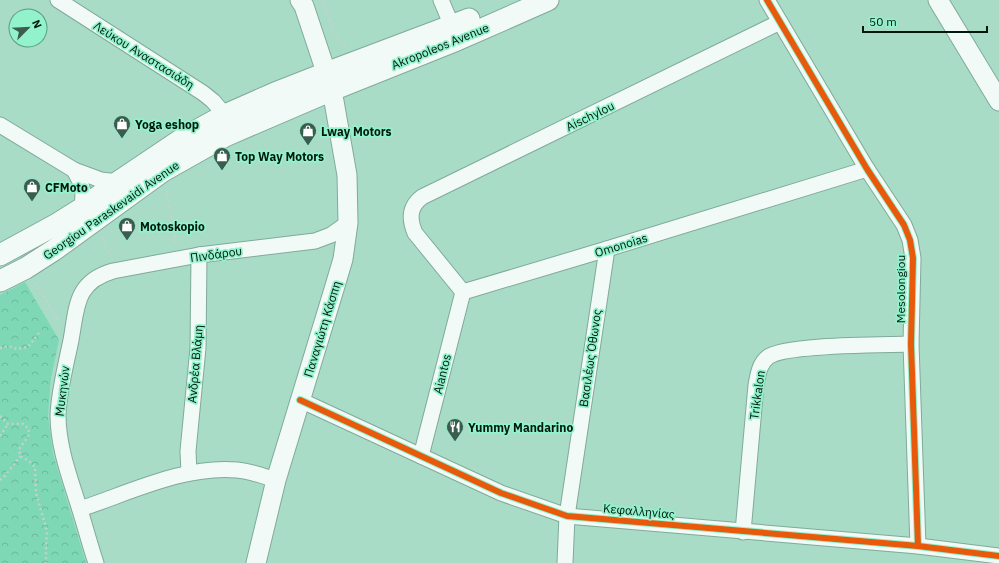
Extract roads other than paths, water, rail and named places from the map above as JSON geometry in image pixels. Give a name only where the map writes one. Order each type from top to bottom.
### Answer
[{"type":"main road","name":"Akropoleos Avenue","points":[[329,81],[360,60],[452,26],[514,0]]},
{"type":"main road","name":"Akropoleos Avenue","points":[[329,81],[457,40],[548,0]]},
{"type":"main road","name":"Georgiou Paraskevaidi Avenue","points":[[0,281],[26,268],[73,238],[90,214],[118,182],[185,137],[224,115],[275,93],[329,81]]},
{"type":"main road","name":"Georgiou Paraskevaidi Avenue","points":[[0,255],[57,224],[90,214],[225,136],[329,81]]},
{"type":"street","name":"Λεύκου Αναστασιάδη","points":[[58,0],[203,92],[213,101],[224,115]]},
{"type":"street","points":[[441,0],[452,26]]},
{"type":"street","name":"Mesolongiou","points":[[767,0],[867,169],[904,225],[910,240],[913,258],[911,344],[918,546]]},
{"type":"street","points":[[938,0],[999,101]]},
{"type":"street","name":"Παναγιώτη Κάσπη","points":[[261,560],[276,480],[336,286],[343,258],[348,223],[346,168],[329,81],[302,2]]},
{"type":"street","name":"Aischylou","points":[[462,292],[415,233],[410,218],[412,209],[416,202],[422,197],[780,22]]},
{"type":"street","points":[[0,125],[74,170],[101,180],[118,182]]},
{"type":"street","name":"Omonoias","points":[[462,292],[867,169]]},
{"type":"street","points":[[74,170],[81,183],[90,214]]},
{"type":"street","name":"Πινδάρου","points":[[85,288],[92,280],[101,275],[123,269],[199,255],[315,241],[331,235],[348,223]]},
{"type":"street","name":"Βασιλέως Όθωνος","points":[[566,563],[567,516],[607,249]]},
{"type":"street","name":"Ανδρέα Βλάμη","points":[[189,472],[189,444],[198,348],[199,255]]},
{"type":"street","name":"Μυκηνών","points":[[85,288],[76,306],[61,389],[58,416],[62,451],[96,563]]},
{"type":"street","name":"Aiantos","points":[[421,456],[462,292]]},
{"type":"street","name":"Trikkalon","points":[[742,532],[756,385],[762,363],[772,354],[804,348],[911,344]]},
{"type":"street","name":"Κεφαλληνίας","points":[[300,400],[501,493],[567,516],[918,546],[999,556]]},
{"type":"street","points":[[80,509],[189,472],[225,469],[239,470],[276,480]]},
{"type":"place","name":"Yoga eshop","points":[[122,139]]},
{"type":"place","name":"Lway Motors","points":[[308,146]]},
{"type":"place","name":"Top Way Motors","points":[[222,171]]},
{"type":"place","name":"CFMoto","points":[[32,202]]},
{"type":"place","name":"Motoskopio","points":[[127,241]]},
{"type":"place","name":"Yummy Mandarino","points":[[455,442]]}]
